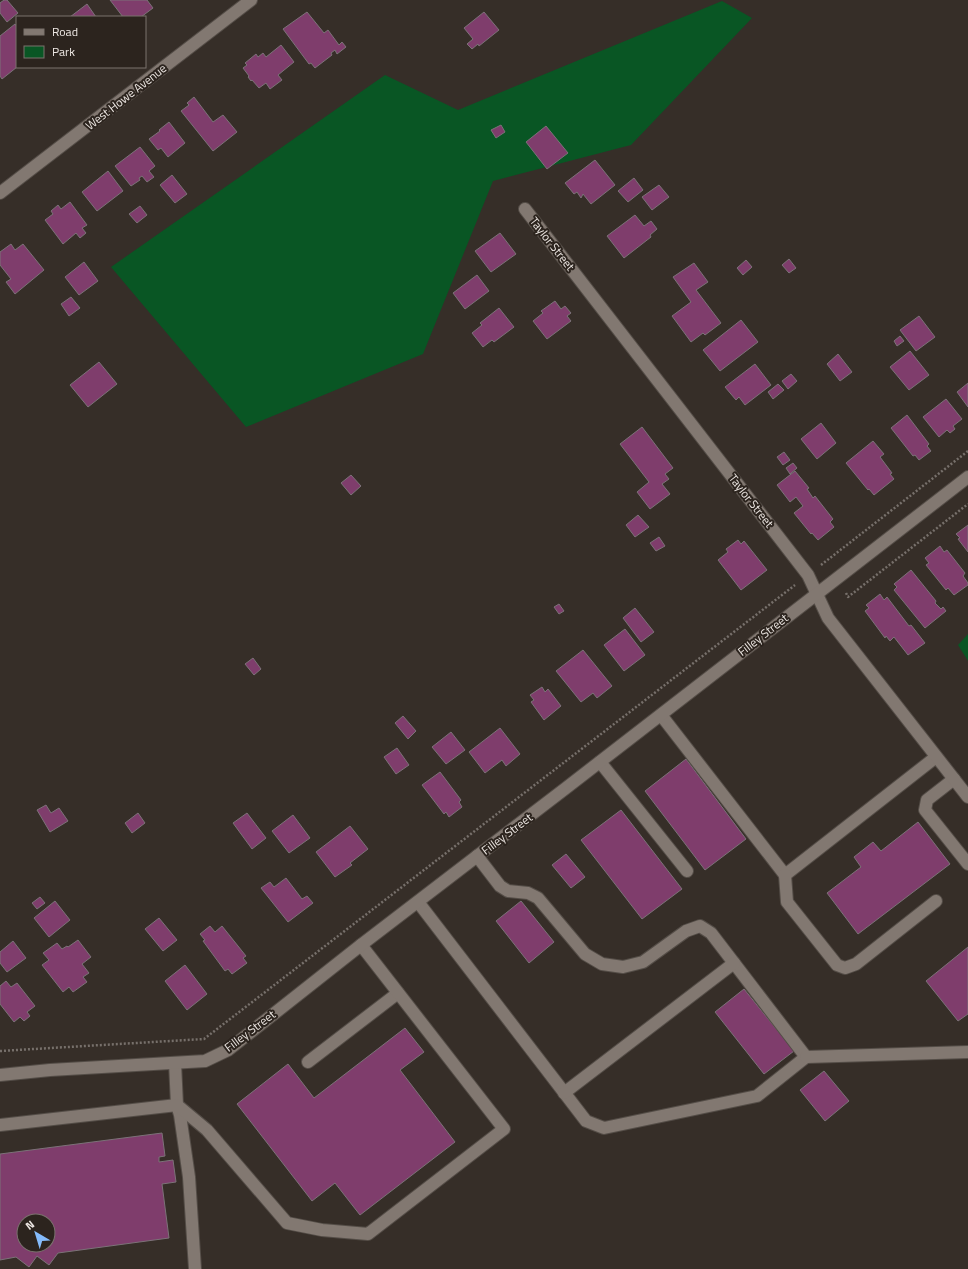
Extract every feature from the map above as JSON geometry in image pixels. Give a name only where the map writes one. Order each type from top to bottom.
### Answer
[{"type":"street","name":"West Howe Avenue","points":[[0,193],[251,0]]},
{"type":"street","name":"Taylor Street","points":[[525,209],[808,575],[828,618],[968,797]]},
{"type":"street","name":"Filley Street","points":[[0,1074],[205,1061],[228,1050],[361,945],[968,477]]},
{"type":"street","points":[[661,715],[785,875],[787,902],[837,965],[845,968],[856,964],[936,901]]},
{"type":"street","points":[[785,875],[936,757]]},
{"type":"street","points":[[600,762],[687,871]]},
{"type":"street","points":[[954,779],[927,800],[925,810],[968,864]]},
{"type":"street","points":[[477,856],[500,886],[508,890],[528,893],[538,898],[585,954],[602,964],[623,967],[643,962],[686,931],[700,926],[711,934],[806,1057]]},
{"type":"street","points":[[418,902],[586,1121],[604,1128],[757,1096],[806,1057],[968,1052]]},
{"type":"street","points":[[0,1125],[177,1105],[207,1130],[287,1223],[322,1230],[368,1234],[504,1130],[361,945]]},
{"type":"street","points":[[564,1093],[734,963]]},
{"type":"street","points":[[308,1062],[398,993]]},
{"type":"street","points":[[175,1063],[177,1105],[180,1115],[189,1177],[195,1269]]},
{"type":"path","points":[[0,1051],[204,1040],[968,451]]},
{"type":"green space","points":[[722,1],[752,18],[631,145],[493,181],[423,354],[246,427],[111,267],[385,75],[458,110]]},
{"type":"green space","points":[[968,634],[968,661],[958,645]]},
{"type":"building","points":[[7,0],[18,13],[7,22],[0,13],[0,3]]},
{"type":"building","points":[[110,0],[147,0],[153,8],[142,16],[122,16]]},
{"type":"building","points":[[87,4],[95,16],[71,16]]},
{"type":"building","points":[[307,12],[324,33],[328,30],[339,45],[342,42],[346,47],[337,54],[335,50],[331,53],[332,55],[315,68],[311,63],[309,64],[283,29]]},
{"type":"building","points":[[484,12],[499,30],[479,46],[478,44],[472,49],[467,44],[473,39],[464,28]]},
{"type":"building","points":[[15,24],[16,68],[2,79],[0,76],[0,36]]},
{"type":"building","points":[[281,45],[294,62],[278,75],[282,80],[270,89],[266,83],[259,88],[248,77],[249,76],[243,68],[247,65],[245,63],[256,54],[258,57],[263,53],[266,57]]},
{"type":"building","points":[[194,97],[213,122],[223,115],[237,132],[213,151],[181,111],[189,105],[187,103]]},
{"type":"building","points":[[169,122],[185,143],[168,157],[161,148],[158,150],[149,139]]},
{"type":"building","points":[[501,125],[505,132],[496,138],[491,130]]},
{"type":"building","points":[[546,126],[568,153],[547,169],[526,142]]},
{"type":"building","points":[[140,147],[155,166],[149,171],[154,177],[147,182],[142,176],[139,178],[140,180],[131,186],[115,166]]},
{"type":"building","points":[[595,160],[615,185],[591,204],[583,194],[581,198],[577,192],[574,194],[565,183]]},
{"type":"building","points":[[108,171],[123,191],[97,211],[82,192]]},
{"type":"building","points":[[172,175],[187,194],[175,203],[160,185]]},
{"type":"building","points":[[634,178],[643,190],[628,202],[618,191]]},
{"type":"building","points":[[659,185],[669,197],[652,210],[642,197]]},
{"type":"building","points":[[70,202],[87,225],[82,228],[86,233],[80,238],[76,233],[63,244],[45,220],[53,214],[51,211],[58,205],[61,209]]},
{"type":"building","points":[[140,206],[147,215],[137,223],[129,214]]},
{"type":"building","points":[[635,215],[644,226],[651,221],[657,229],[650,235],[651,237],[624,258],[607,236]]},
{"type":"building","points":[[500,233],[516,254],[491,272],[475,251]]},
{"type":"building","points":[[11,244],[15,250],[23,244],[44,270],[15,294],[6,282],[11,279],[0,265],[0,252]]},
{"type":"building","points":[[789,259],[796,268],[789,273],[782,265]]},
{"type":"building","points":[[746,260],[752,267],[743,275],[737,268]]},
{"type":"building","points":[[84,262],[98,281],[79,295],[65,277]]},
{"type":"building","points":[[694,263],[708,282],[696,290],[721,323],[705,335],[703,333],[691,342],[672,316],[691,302],[673,277]]},
{"type":"building","points":[[477,275],[489,291],[465,309],[453,293]]},
{"type":"building","points":[[71,297],[80,308],[69,316],[61,304]]},
{"type":"building","points":[[555,301],[561,309],[565,306],[571,313],[567,316],[571,321],[547,339],[533,321],[543,313],[541,311]]},
{"type":"building","points":[[499,308],[514,327],[494,342],[492,340],[483,347],[472,333],[482,325],[480,323]]},
{"type":"building","points":[[919,316],[935,337],[916,351],[900,330]]},
{"type":"building","points":[[741,320],[758,342],[720,371],[703,350]]},
{"type":"building","points":[[900,336],[904,341],[897,346],[894,341]]},
{"type":"building","points":[[910,351],[929,375],[909,390],[890,367]]},
{"type":"building","points":[[838,354],[852,372],[840,381],[827,364]]},
{"type":"building","points":[[99,362],[117,384],[88,407],[70,385]]},
{"type":"building","points":[[755,364],[771,385],[745,405],[739,397],[736,400],[725,387]]},
{"type":"building","points":[[791,374],[797,381],[788,389],[782,381]]},
{"type":"building","points":[[968,383],[968,407],[957,392]]},
{"type":"building","points":[[778,384],[784,390],[773,399],[768,392]]},
{"type":"building","points":[[946,399],[962,419],[953,426],[955,429],[950,433],[947,430],[939,437],[923,417]]},
{"type":"building","points":[[907,415],[929,444],[927,446],[931,451],[919,460],[915,455],[913,456],[891,428]]},
{"type":"building","points":[[821,423],[836,443],[817,459],[801,439]]},
{"type":"building","points":[[642,427],[673,468],[665,474],[669,479],[662,484],[670,494],[650,509],[637,492],[649,482],[620,444]]},
{"type":"building","points":[[873,441],[884,454],[880,457],[892,473],[890,474],[894,479],[874,495],[869,489],[868,490],[846,463]]},
{"type":"building","points":[[784,452],[790,460],[783,465],[777,457]]},
{"type":"building","points":[[793,463],[797,468],[790,474],[786,468]]},
{"type":"building","points":[[795,471],[809,488],[807,489],[813,498],[815,496],[833,519],[830,522],[834,527],[818,540],[812,533],[811,534],[794,513],[803,506],[796,497],[790,502],[777,485]]},
{"type":"building","points":[[351,475],[361,486],[351,495],[341,483]]},
{"type":"building","points":[[638,515],[649,527],[635,537],[626,525]]},
{"type":"building","points":[[968,525],[968,552],[956,534]]},
{"type":"building","points":[[659,537],[665,546],[656,551],[650,543]]},
{"type":"building","points":[[738,540],[741,544],[744,541],[767,570],[741,590],[718,560],[728,552],[726,549]]},
{"type":"building","points":[[940,546],[944,552],[947,550],[965,573],[963,576],[968,583],[968,585],[954,595],[948,588],[946,590],[926,565],[929,563],[925,558]]},
{"type":"building","points":[[911,570],[936,601],[935,603],[941,609],[943,607],[946,611],[925,628],[894,590],[897,587],[894,584]]},
{"type":"building","points":[[880,594],[884,600],[887,597],[909,626],[911,625],[925,643],[908,655],[894,637],[890,641],[886,636],[885,638],[865,611],[869,608],[866,605]]},
{"type":"building","points":[[559,604],[564,611],[559,614],[554,607]]},
{"type":"building","points":[[635,608],[654,632],[641,642],[623,618]]},
{"type":"building","points":[[625,629],[645,655],[624,671],[604,645]]},
{"type":"building","points":[[583,650],[612,686],[597,698],[593,693],[581,702],[556,671]]},
{"type":"building","points":[[253,658],[261,669],[254,675],[245,664]]},
{"type":"building","points":[[542,687],[545,692],[548,689],[561,706],[544,720],[531,702],[534,700],[530,695]]},
{"type":"building","points":[[403,716],[416,731],[408,739],[395,723]]},
{"type":"building","points":[[500,728],[520,754],[506,766],[502,760],[485,773],[469,752]]},
{"type":"building","points":[[451,732],[465,750],[446,764],[432,747]]},
{"type":"building","points":[[397,748],[409,765],[396,774],[384,757]]},
{"type":"building","points":[[686,759],[746,839],[705,870],[645,791]]},
{"type":"building","points":[[440,772],[461,800],[459,802],[462,807],[449,817],[446,812],[444,814],[422,785]]},
{"type":"building","points":[[46,805],[51,813],[59,808],[68,821],[50,832],[37,810]]},
{"type":"building","points":[[621,810],[682,889],[642,919],[581,840]]},
{"type":"building","points":[[138,813],[145,823],[132,833],[125,823]]},
{"type":"building","points":[[247,813],[266,838],[252,849],[233,823]]},
{"type":"building","points":[[293,815],[310,838],[289,853],[272,831]]},
{"type":"building","points":[[918,822],[950,864],[858,934],[827,893],[861,867],[854,857],[873,842],[881,851]]},
{"type":"building","points":[[350,826],[368,849],[350,863],[352,865],[335,877],[316,852]]},
{"type":"building","points":[[566,854],[585,877],[571,888],[552,865]]},
{"type":"building","points":[[286,878],[302,899],[307,896],[313,903],[288,922],[261,888],[270,882],[274,887]]},
{"type":"building","points":[[40,897],[45,903],[37,909],[32,903]]},
{"type":"building","points":[[55,901],[70,920],[49,937],[34,918]]},
{"type":"building","points":[[521,901],[554,942],[529,963],[496,921]]},
{"type":"building","points":[[159,918],[177,940],[163,951],[145,929]]},
{"type":"building","points":[[210,926],[215,932],[222,926],[246,956],[243,958],[247,963],[232,974],[228,969],[225,971],[203,941],[205,940],[200,934]]},
{"type":"building","points":[[78,940],[91,957],[82,964],[89,973],[83,977],[87,982],[73,992],[69,987],[63,992],[42,965],[49,960],[43,953],[57,943],[62,949]]},
{"type":"building","points":[[13,941],[26,958],[7,972],[0,963],[0,952]]},
{"type":"building","points":[[968,947],[968,1014],[958,1021],[926,981]]},
{"type":"building","points":[[185,965],[207,994],[187,1010],[165,981]]},
{"type":"building","points":[[6,981],[11,987],[17,983],[35,1006],[27,1012],[30,1016],[24,1021],[20,1017],[14,1022],[0,1004],[0,986]]},
{"type":"building","points":[[744,989],[794,1051],[764,1074],[715,1012]]},
{"type":"building","points":[[405,1028],[424,1052],[400,1070],[455,1142],[360,1215],[335,1183],[312,1201],[237,1104],[288,1064],[314,1098]]},
{"type":"building","points":[[824,1071],[849,1101],[825,1121],[800,1090]]},
{"type":"building","points":[[162,1133],[165,1156],[159,1157],[159,1162],[173,1160],[176,1182],[162,1184],[169,1238],[58,1253],[49,1265],[37,1256],[29,1267],[16,1257],[0,1260],[0,1154]]}]
